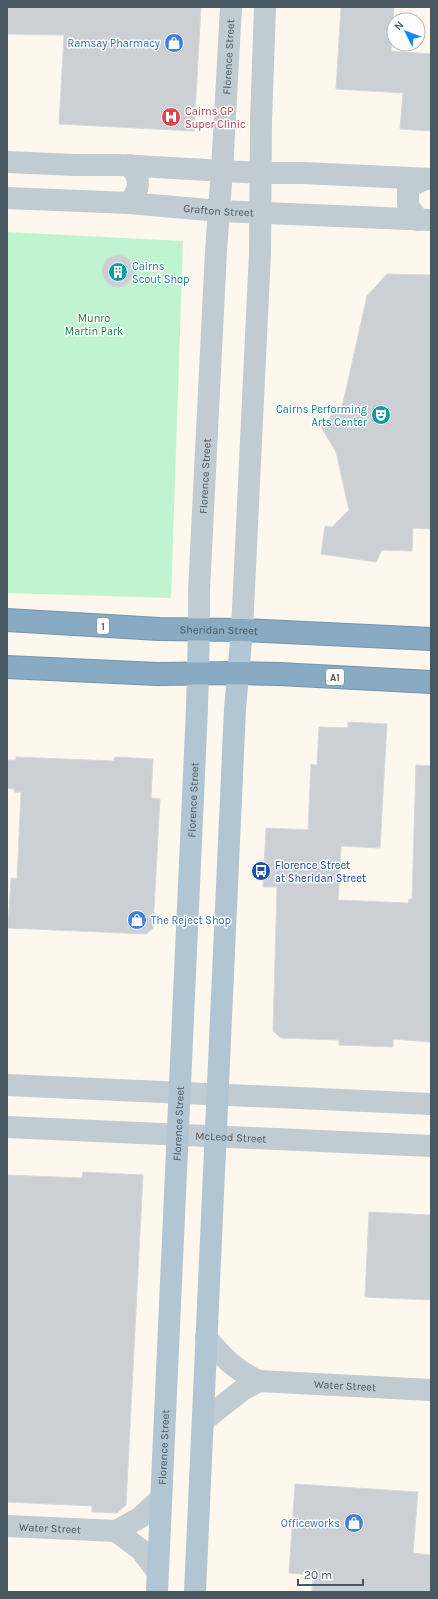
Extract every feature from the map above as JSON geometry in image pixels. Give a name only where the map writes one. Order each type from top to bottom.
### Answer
[{"type":"highway","name":"Sheridan Street","points":[[7,620],[159,629],[242,630],[431,639]]},
{"type":"highway","points":[[7,667],[157,674],[238,673]]},
{"type":"highway","name":"A1","points":[[238,673],[431,682]]},
{"type":"main road","name":"Florence Street","points":[[157,1582],[180,1092],[199,630]]},
{"type":"main road","points":[[195,1592],[206,1338],[217,1137],[235,709],[242,630]]},
{"type":"street","name":"Florence Street","points":[[199,630],[199,591],[231,7]]},
{"type":"street","points":[[242,630],[261,213],[261,121],[265,7]]},
{"type":"street","points":[[7,162],[75,165],[129,165],[262,173],[303,173],[428,179]]},
{"type":"street","points":[[129,165],[137,176],[138,183],[138,191],[129,203]]},
{"type":"street","points":[[425,220],[408,205],[408,187],[428,179]]},
{"type":"street","name":"Grafton Street","points":[[7,198],[129,203],[219,211],[425,220]]},
{"type":"street","points":[[7,1085],[431,1104]]},
{"type":"street","name":"McLeod Street","points":[[7,1127],[431,1146]]},
{"type":"street","name":"Water Street","points":[[206,1338],[235,1368],[259,1381],[431,1390]]},
{"type":"street","points":[[202,1421],[241,1391],[259,1381]]},
{"type":"street","points":[[157,1582],[141,1550],[116,1531],[141,1517],[161,1498]]},
{"type":"street","name":"Water Street","points":[[7,1526],[116,1531]]},
{"type":"shaded area","points":[[7,7],[431,7],[431,1592],[7,1592]]},
{"type":"green space","name":"Munro Martin Park","points":[[7,232],[183,241],[171,598],[7,593]]},
{"type":"building","points":[[7,7],[201,7],[194,131],[59,124],[64,35],[7,34]]},
{"type":"building","points":[[341,7],[394,7],[394,12],[386,12],[386,52],[431,54],[431,131],[400,129],[403,93],[336,89]]},
{"type":"building","name":"Cairns Scout Shop","points":[[115,255],[121,255],[130,259],[134,271],[130,283],[121,287],[115,287],[106,283],[102,274],[102,268],[106,259]]},
{"type":"building","name":"Cairns Performing Arts Center","points":[[387,274],[431,275],[431,529],[413,528],[412,551],[382,550],[376,562],[321,554],[325,526],[332,527],[349,510],[336,452],[321,427],[343,403],[367,296]]},
{"type":"building","points":[[348,722],[387,724],[380,848],[341,846],[338,900],[408,903],[409,899],[412,899],[416,765],[431,766],[431,1042],[393,1039],[393,1047],[339,1045],[339,1040],[281,1038],[273,1031],[277,887],[263,887],[266,828],[308,830],[311,764],[317,765],[319,727],[348,728]]},
{"type":"building","points":[[16,757],[114,761],[115,757],[153,759],[151,798],[160,799],[153,928],[146,934],[8,928],[11,878],[17,879],[21,792],[14,792],[14,789],[7,788],[7,760],[16,760]]},
{"type":"building","points":[[83,1172],[143,1175],[126,1505],[117,1513],[92,1512],[92,1506],[7,1502],[7,1175],[82,1178]]},
{"type":"building","points":[[369,1212],[431,1215],[431,1300],[365,1297]]},
{"type":"building","name":"Officeworks","points":[[295,1484],[418,1492],[413,1553],[431,1555],[431,1592],[312,1592],[313,1575],[289,1573]]},
{"type":"place","name":"Ramsay Pharmacy","points":[[174,43]]},
{"type":"place","name":"Cairns GP Super Clinic","points":[[171,117]]},
{"type":"place","name":"Cairns Scout Shop","points":[[118,272]]},
{"type":"place","name":"Cairns Performing Arts Center","points":[[381,415]]},
{"type":"place","name":"Florence Street at Sheridan Street","points":[[261,871]]},
{"type":"place","name":"The Reject Shop","points":[[137,920]]},
{"type":"place","name":"Officeworks","points":[[354,1523]]}]
